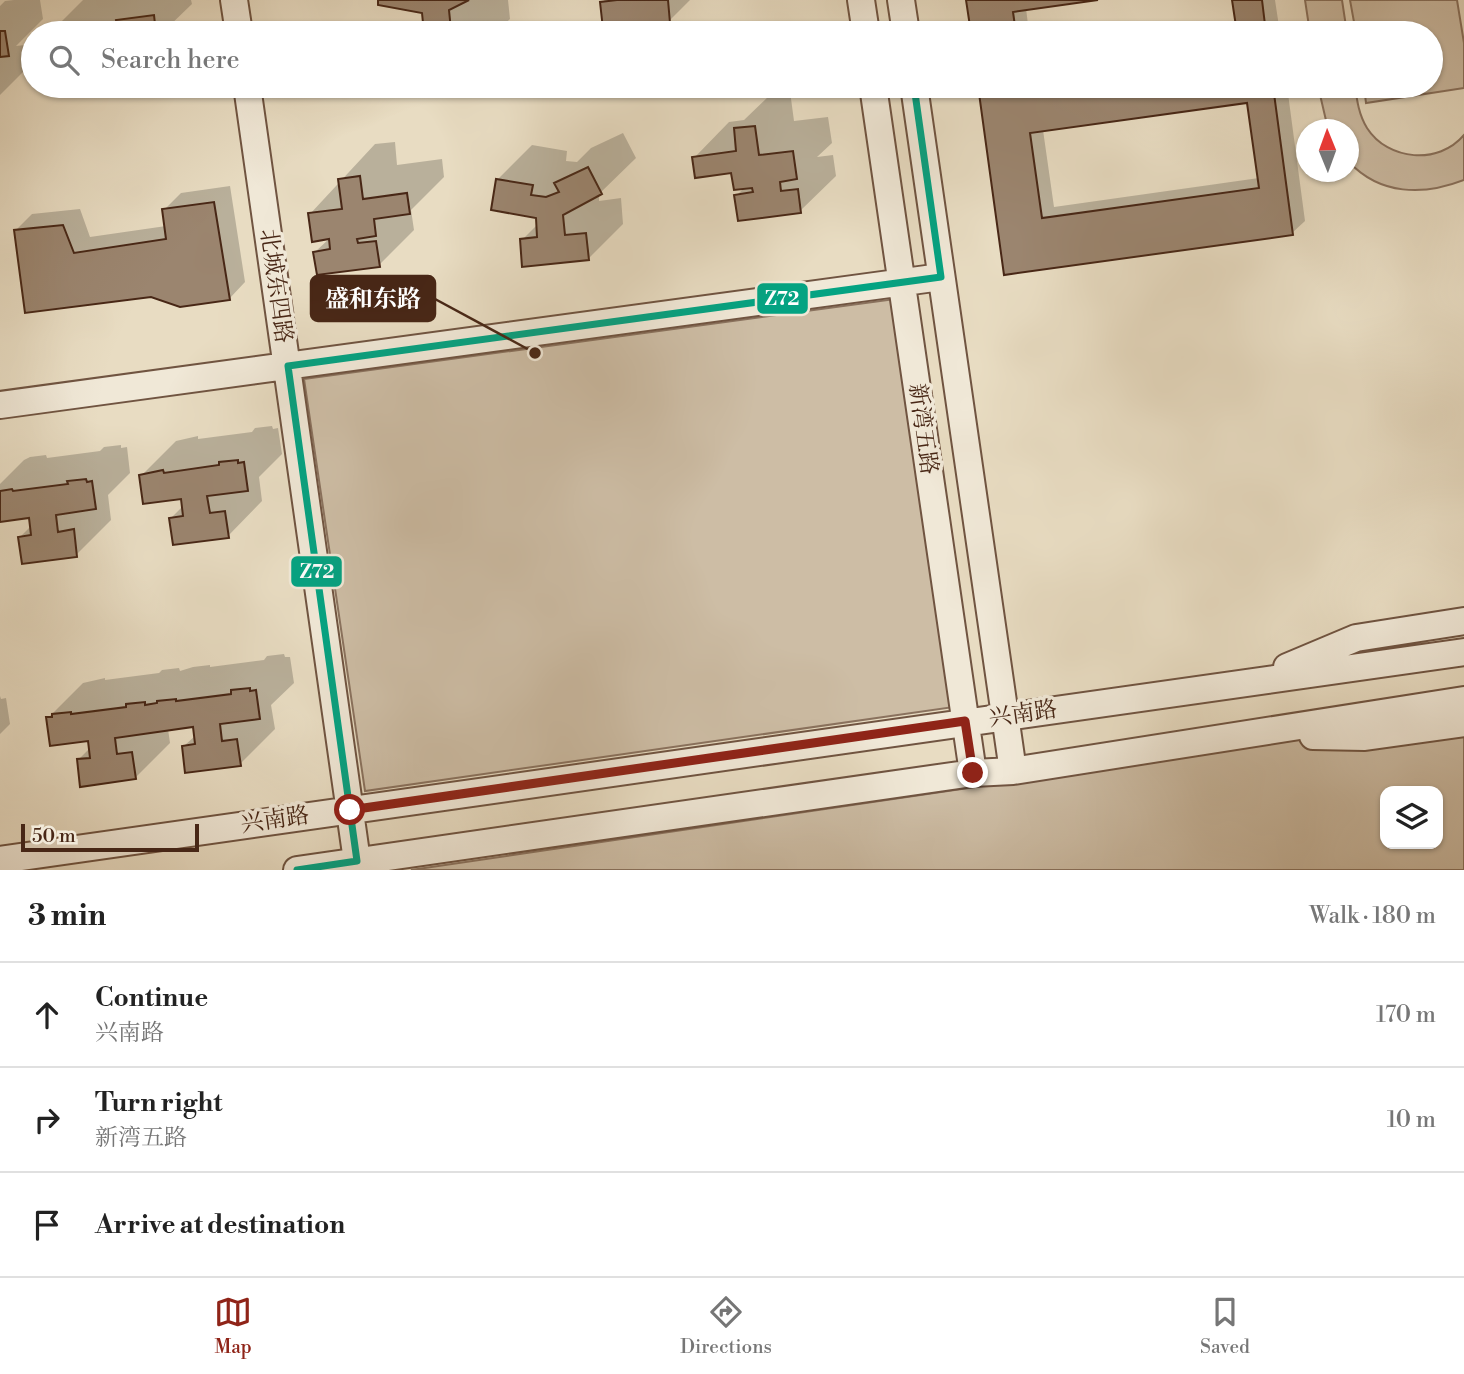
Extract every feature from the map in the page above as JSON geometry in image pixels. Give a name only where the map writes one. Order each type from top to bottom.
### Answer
[{"type":"street","points":[[234,0],[237,21]]},
{"type":"street","points":[[861,0],[864,21]]},
{"type":"street","points":[[901,0],[904,21]]},
{"type":"street","name":"北城东四路","points":[[249,98],[357,861]]},
{"type":"street","name":"新湾五路","points":[[875,98],[973,773]]},
{"type":"street","name":"新湾五路","points":[[916,98],[1013,771]]},
{"type":"street","points":[[0,405],[942,277]]},
{"type":"street","points":[[1252,681],[1356,638],[1464,621]]},
{"type":"street","name":"兴南路","points":[[0,860],[1464,652]]},
{"type":"street","points":[[296,870],[973,773],[1013,771],[1464,700]]},
{"type":"street","points":[[1245,734],[1366,737],[1464,723]]},
{"type":"shaded area","points":[[1305,0],[1342,0],[1345,21],[1308,21]]},
{"type":"shaded area","points":[[1350,0],[1457,0],[1464,43],[1464,88],[1443,91],[1443,21],[1354,21]]},
{"type":"shaded area","points":[[1321,98],[1357,98],[1367,128],[1376,139],[1400,153],[1428,155],[1454,145],[1464,135],[1464,180],[1433,189],[1403,189],[1374,181],[1361,173],[1359,119],[1326,119]]},
{"type":"shaded area","points":[[1365,98],[1399,98],[1366,103]]},
{"type":"shaded area","points":[[895,299],[954,707],[365,791],[304,379]]},
{"type":"shaded area","points":[[1464,715],[1464,870],[411,870]]},
{"type":"building","points":[[378,0],[469,0],[449,10],[450,21],[423,21],[422,13],[378,5]]},
{"type":"building","points":[[668,0],[670,21],[602,21],[600,2]]},
{"type":"building","points":[[966,0],[1098,0],[1013,12],[1014,21],[969,21]]},
{"type":"building","points":[[1232,0],[1262,0],[1265,21],[1235,21]]},
{"type":"building","points":[[154,15],[155,21],[116,21]]},
{"type":"building","points":[[0,31],[5,31],[9,56],[0,57]]},
{"type":"building","points":[[980,98],[1275,98],[1293,235],[1004,275]],"holes":[[[1247,103],[1259,188],[1042,218],[1030,133]]]},
{"type":"building","points":[[755,126],[759,155],[793,151],[797,179],[780,182],[781,191],[798,189],[801,213],[738,221],[734,195],[753,192],[752,188],[734,190],[731,173],[695,178],[692,157],[736,151],[734,128]]},
{"type":"building","points":[[588,167],[602,194],[563,215],[565,235],[586,233],[589,260],[522,267],[520,239],[537,237],[536,218],[491,210],[496,179],[533,185],[531,195],[546,197],[559,192],[554,183]]},
{"type":"building","points":[[360,176],[363,199],[407,193],[410,214],[374,219],[376,236],[357,239],[358,243],[376,241],[380,267],[317,275],[313,252],[330,249],[329,239],[312,242],[308,213],[342,209],[338,179]]},
{"type":"building","points":[[214,202],[230,300],[180,307],[151,297],[25,313],[14,230],[63,225],[74,253],[166,239],[162,209]]},
{"type":"building","points":[[238,460],[238,463],[244,462],[248,491],[207,496],[210,513],[225,511],[229,538],[173,545],[169,518],[183,516],[181,499],[143,504],[139,475]]},
{"type":"building","points":[[86,479],[87,482],[92,481],[96,509],[56,515],[58,532],[74,529],[77,557],[22,564],[18,537],[31,535],[29,518],[0,522],[0,491],[68,484],[67,481]]},
{"type":"building","points":[[250,688],[250,691],[256,690],[260,719],[220,724],[222,741],[237,739],[241,766],[185,773],[182,746],[195,744],[193,727],[115,738],[117,754],[132,752],[136,779],[80,787],[77,759],[90,758],[88,741],[50,746],[46,717],[52,717],[52,714],[71,714],[126,707],[126,704],[145,702],[145,705],[157,701],[231,694],[231,690]]},
{"type":"transit line","name":"Z72","points":[[297,870],[357,861],[288,366],[941,277],[916,98]]},
{"type":"place","name":"盛和东路","points":[[535,353]]},
{"type":"route","points":[[350,810],[965,721],[973,773]]}]
